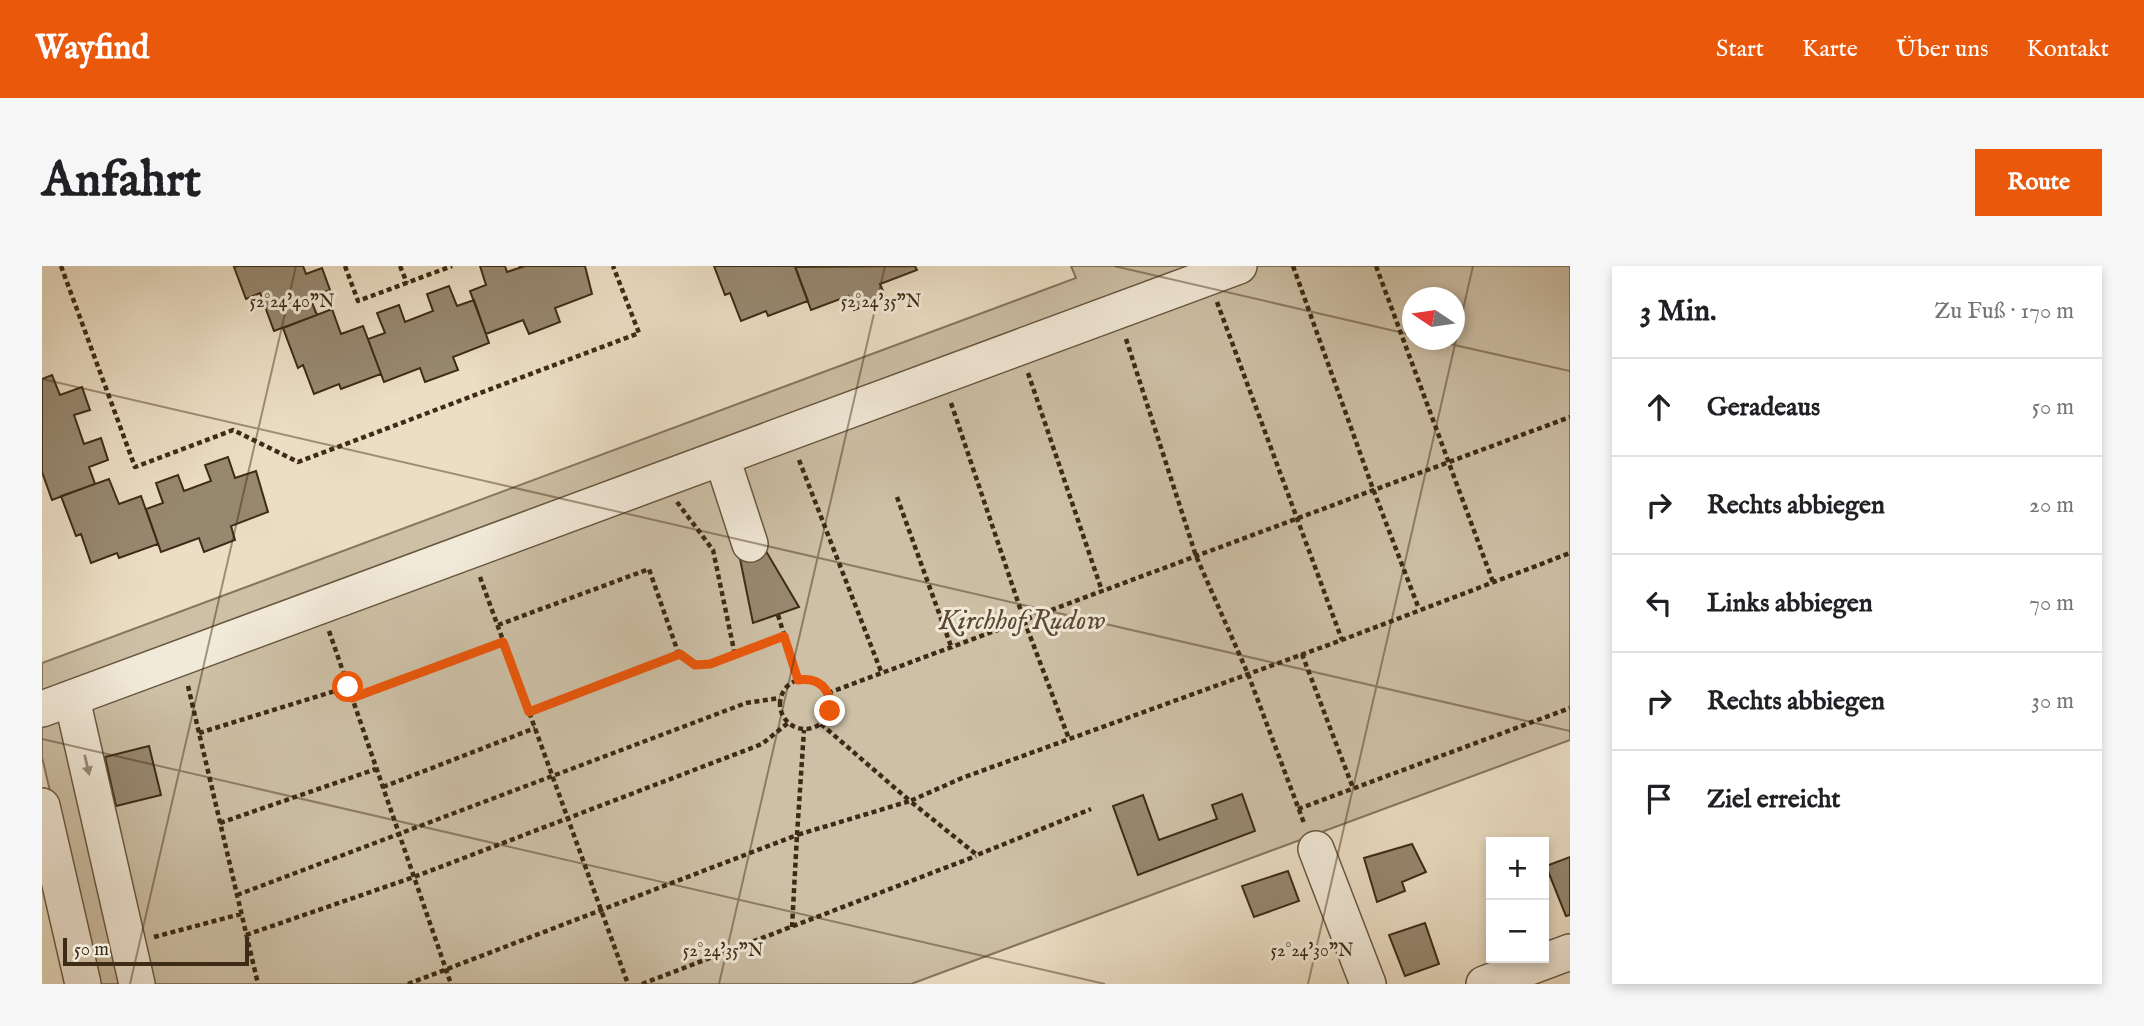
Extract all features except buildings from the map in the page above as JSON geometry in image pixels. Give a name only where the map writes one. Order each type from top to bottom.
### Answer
[{"type":"street","points":[[137,984],[128,944],[57,704],[1223,272]]},
{"type":"street","points":[[722,457],[750,544]]},
{"type":"street","points":[[42,806],[83,984]]},
{"type":"street","points":[[1316,849],[1368,984]]},
{"type":"street","points":[[1484,984],[1570,952]]},
{"type":"path","points":[[61,266],[135,467],[233,430],[299,462],[639,333],[613,266]]},
{"type":"path","points":[[345,266],[358,301],[452,266]]},
{"type":"path","points":[[400,266],[407,283]]},
{"type":"path","points":[[1293,266],[1419,609]]},
{"type":"path","points":[[1376,266],[1493,582]]},
{"type":"path","points":[[1223,272],[1296,520],[1342,640]]},
{"type":"path","points":[[1117,311],[1196,556],[1248,674],[1298,809],[1570,708]]},
{"type":"path","points":[[1020,347],[1102,591]]},
{"type":"path","points":[[942,376],[1024,620],[1069,739]]},
{"type":"path","points":[[828,693],[1570,417]]},
{"type":"path","points":[[788,433],[882,674]]},
{"type":"path","points":[[660,481],[713,550],[735,655]]},
{"type":"path","points":[[897,496],[952,649]]},
{"type":"path","points":[[471,551],[628,984]]},
{"type":"path","points":[[408,984],[797,835],[911,802],[962,778],[1342,640],[1570,553]]},
{"type":"path","points":[[498,625],[649,569],[680,654],[695,665],[710,664],[784,636]]},
{"type":"path","points":[[321,607],[451,984]]},
{"type":"path","points":[[778,615],[798,680]]},
{"type":"path","points":[[352,698],[503,642]]},
{"type":"path","points":[[529,712],[680,654]]},
{"type":"path","points":[[1302,654],[1353,789]]},
{"type":"path","points":[[182,658],[258,984]]},
{"type":"path","points":[[798,680],[816,680],[828,693],[830,711],[821,724],[804,730],[788,723],[782,716],[780,698],[790,683],[798,680]]},
{"type":"path","points":[[199,733],[348,687]]},
{"type":"path","points":[[237,895],[746,703],[780,698]]},
{"type":"path","points":[[246,935],[414,877],[762,744],[788,723]]},
{"type":"path","points":[[821,724],[977,855]]},
{"type":"path","points":[[383,788],[535,728]]},
{"type":"path","points":[[792,926],[804,730]]},
{"type":"path","points":[[220,823],[376,769]]},
{"type":"path","points":[[642,984],[1090,809]]},
{"type":"path","points":[[128,944],[242,914]]},
{"type":"green space","name":"Kirchhof Rudow","points":[[1071,266],[1570,266],[1570,740],[911,984],[95,984],[42,757],[42,663],[1076,278]]},
{"type":"route","points":[[348,687],[352,698],[503,642],[529,712],[680,654],[695,665],[710,664],[784,636],[798,680],[807,678],[823,685],[831,702],[830,711]]}]
